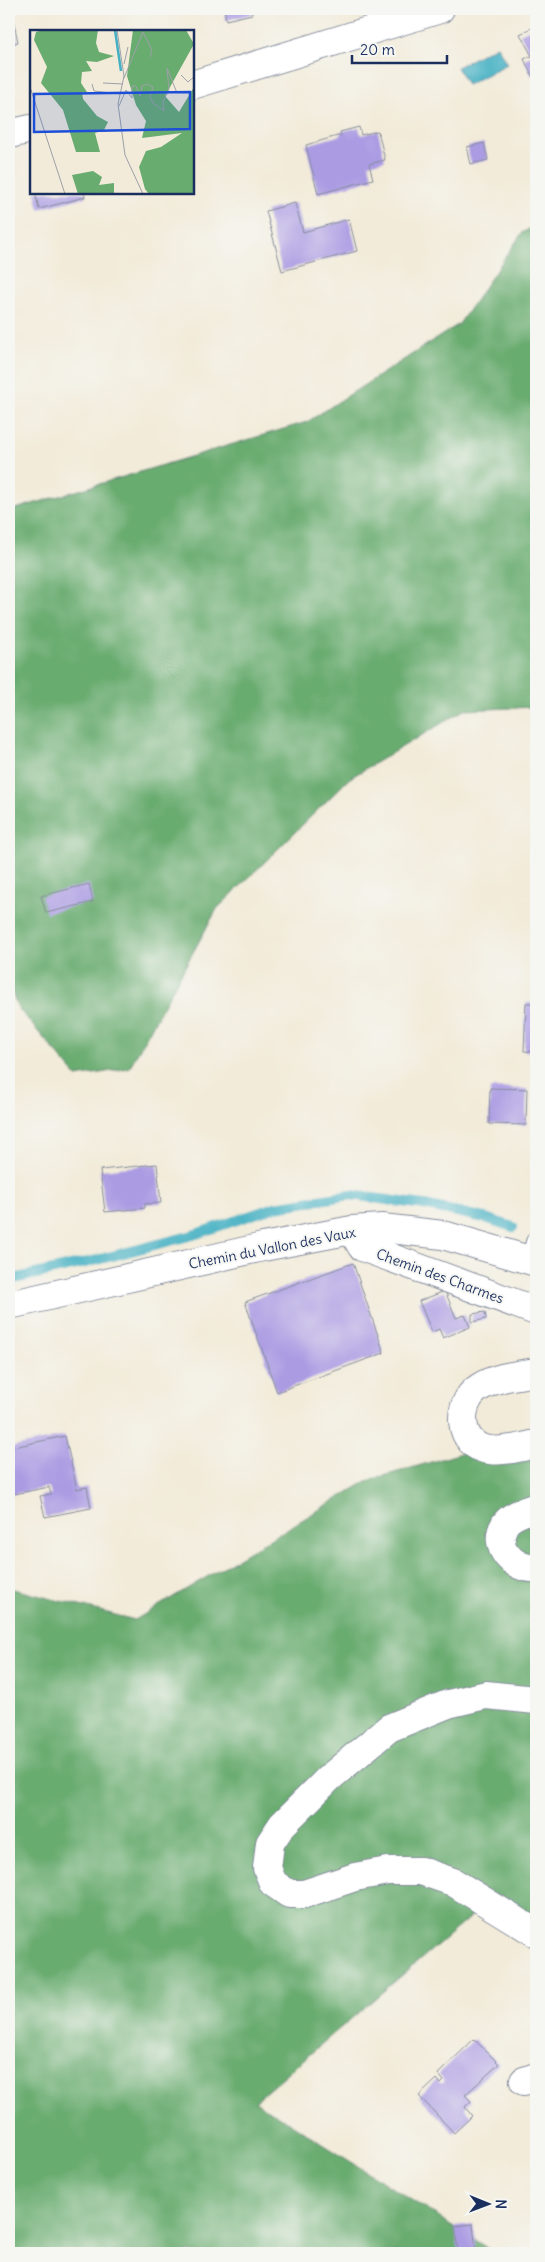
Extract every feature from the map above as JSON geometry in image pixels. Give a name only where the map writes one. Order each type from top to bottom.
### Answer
[{"type":"street","points":[[194,84],[440,9]]},
{"type":"street","points":[[9,134],[30,129]]},
{"type":"street","name":"Chemin du Vallon des Vaux","points":[[9,1305],[263,1247],[352,1230],[382,1228],[443,1235],[534,1255]]},
{"type":"street","name":"Chemin des Charmes","points":[[352,1230],[362,1247],[536,1311]]},
{"type":"street","points":[[536,1372],[506,1378],[481,1386],[467,1398],[462,1414],[464,1432],[474,1445],[490,1450],[536,1444]]},
{"type":"street","points":[[536,1507],[519,1514],[505,1524],[500,1540],[508,1559],[526,1569],[536,1568]]},
{"type":"street","points":[[536,1700],[486,1694],[448,1704],[389,1728],[328,1780],[282,1825],[270,1843],[267,1868],[273,1883],[289,1894],[304,1894],[355,1877],[388,1871],[421,1872],[453,1882],[536,1934]]},
{"type":"green space","points":[[536,225],[536,707],[464,710],[350,778],[217,909],[129,1068],[77,1077],[17,1007],[9,982],[9,511],[307,422],[459,324],[522,233]]},
{"type":"green space","points":[[536,1431],[536,1926],[490,1900],[255,2101],[495,2253],[9,2253],[9,1588],[135,1620],[367,1481]]},
{"type":"water","points":[[497,46],[507,64],[467,85],[457,67]]},
{"type":"building","points":[[9,9],[11,9],[18,42],[9,45]]},
{"type":"building","points":[[224,9],[251,9],[252,14],[226,20]]},
{"type":"building","points":[[536,26],[536,74],[532,76],[524,59],[532,56],[520,34]]},
{"type":"building","points":[[359,127],[361,135],[378,131],[385,160],[369,164],[373,179],[318,194],[306,145],[341,135],[340,132]]},
{"type":"building","points":[[484,143],[488,160],[471,164],[467,147]]},
{"type":"building","points":[[35,194],[84,194],[85,197],[39,209]]},
{"type":"building","points":[[295,203],[303,232],[349,219],[357,251],[282,271],[266,211]]},
{"type":"building","points":[[89,884],[93,902],[46,913],[41,896]]},
{"type":"building","points":[[526,1003],[536,1003],[536,1052],[524,1051]]},
{"type":"building","points":[[490,1088],[527,1089],[526,1125],[489,1124]]},
{"type":"building","points":[[157,1164],[161,1203],[145,1204],[145,1208],[105,1212],[100,1170]]},
{"type":"building","points":[[353,1263],[384,1353],[277,1392],[245,1302]]},
{"type":"building","points":[[445,1291],[456,1318],[465,1315],[470,1327],[443,1338],[439,1329],[432,1332],[419,1301]]},
{"type":"building","points":[[485,1312],[486,1319],[472,1322],[472,1314]]},
{"type":"building","points":[[65,1436],[77,1489],[87,1487],[91,1508],[45,1517],[40,1496],[51,1494],[49,1487],[9,1495],[9,1448]]},
{"type":"building","points":[[474,2039],[499,2064],[465,2095],[471,2101],[465,2107],[472,2116],[454,2133],[419,2096],[437,2079],[441,2084],[444,2081],[438,2074]]},
{"type":"building","points":[[473,2224],[476,2252],[458,2253],[455,2226]]},
{"type":"waterway","points":[[9,1280],[89,1262],[193,1235],[275,1207],[351,1195],[424,1205],[485,1218],[513,1227]]}]
